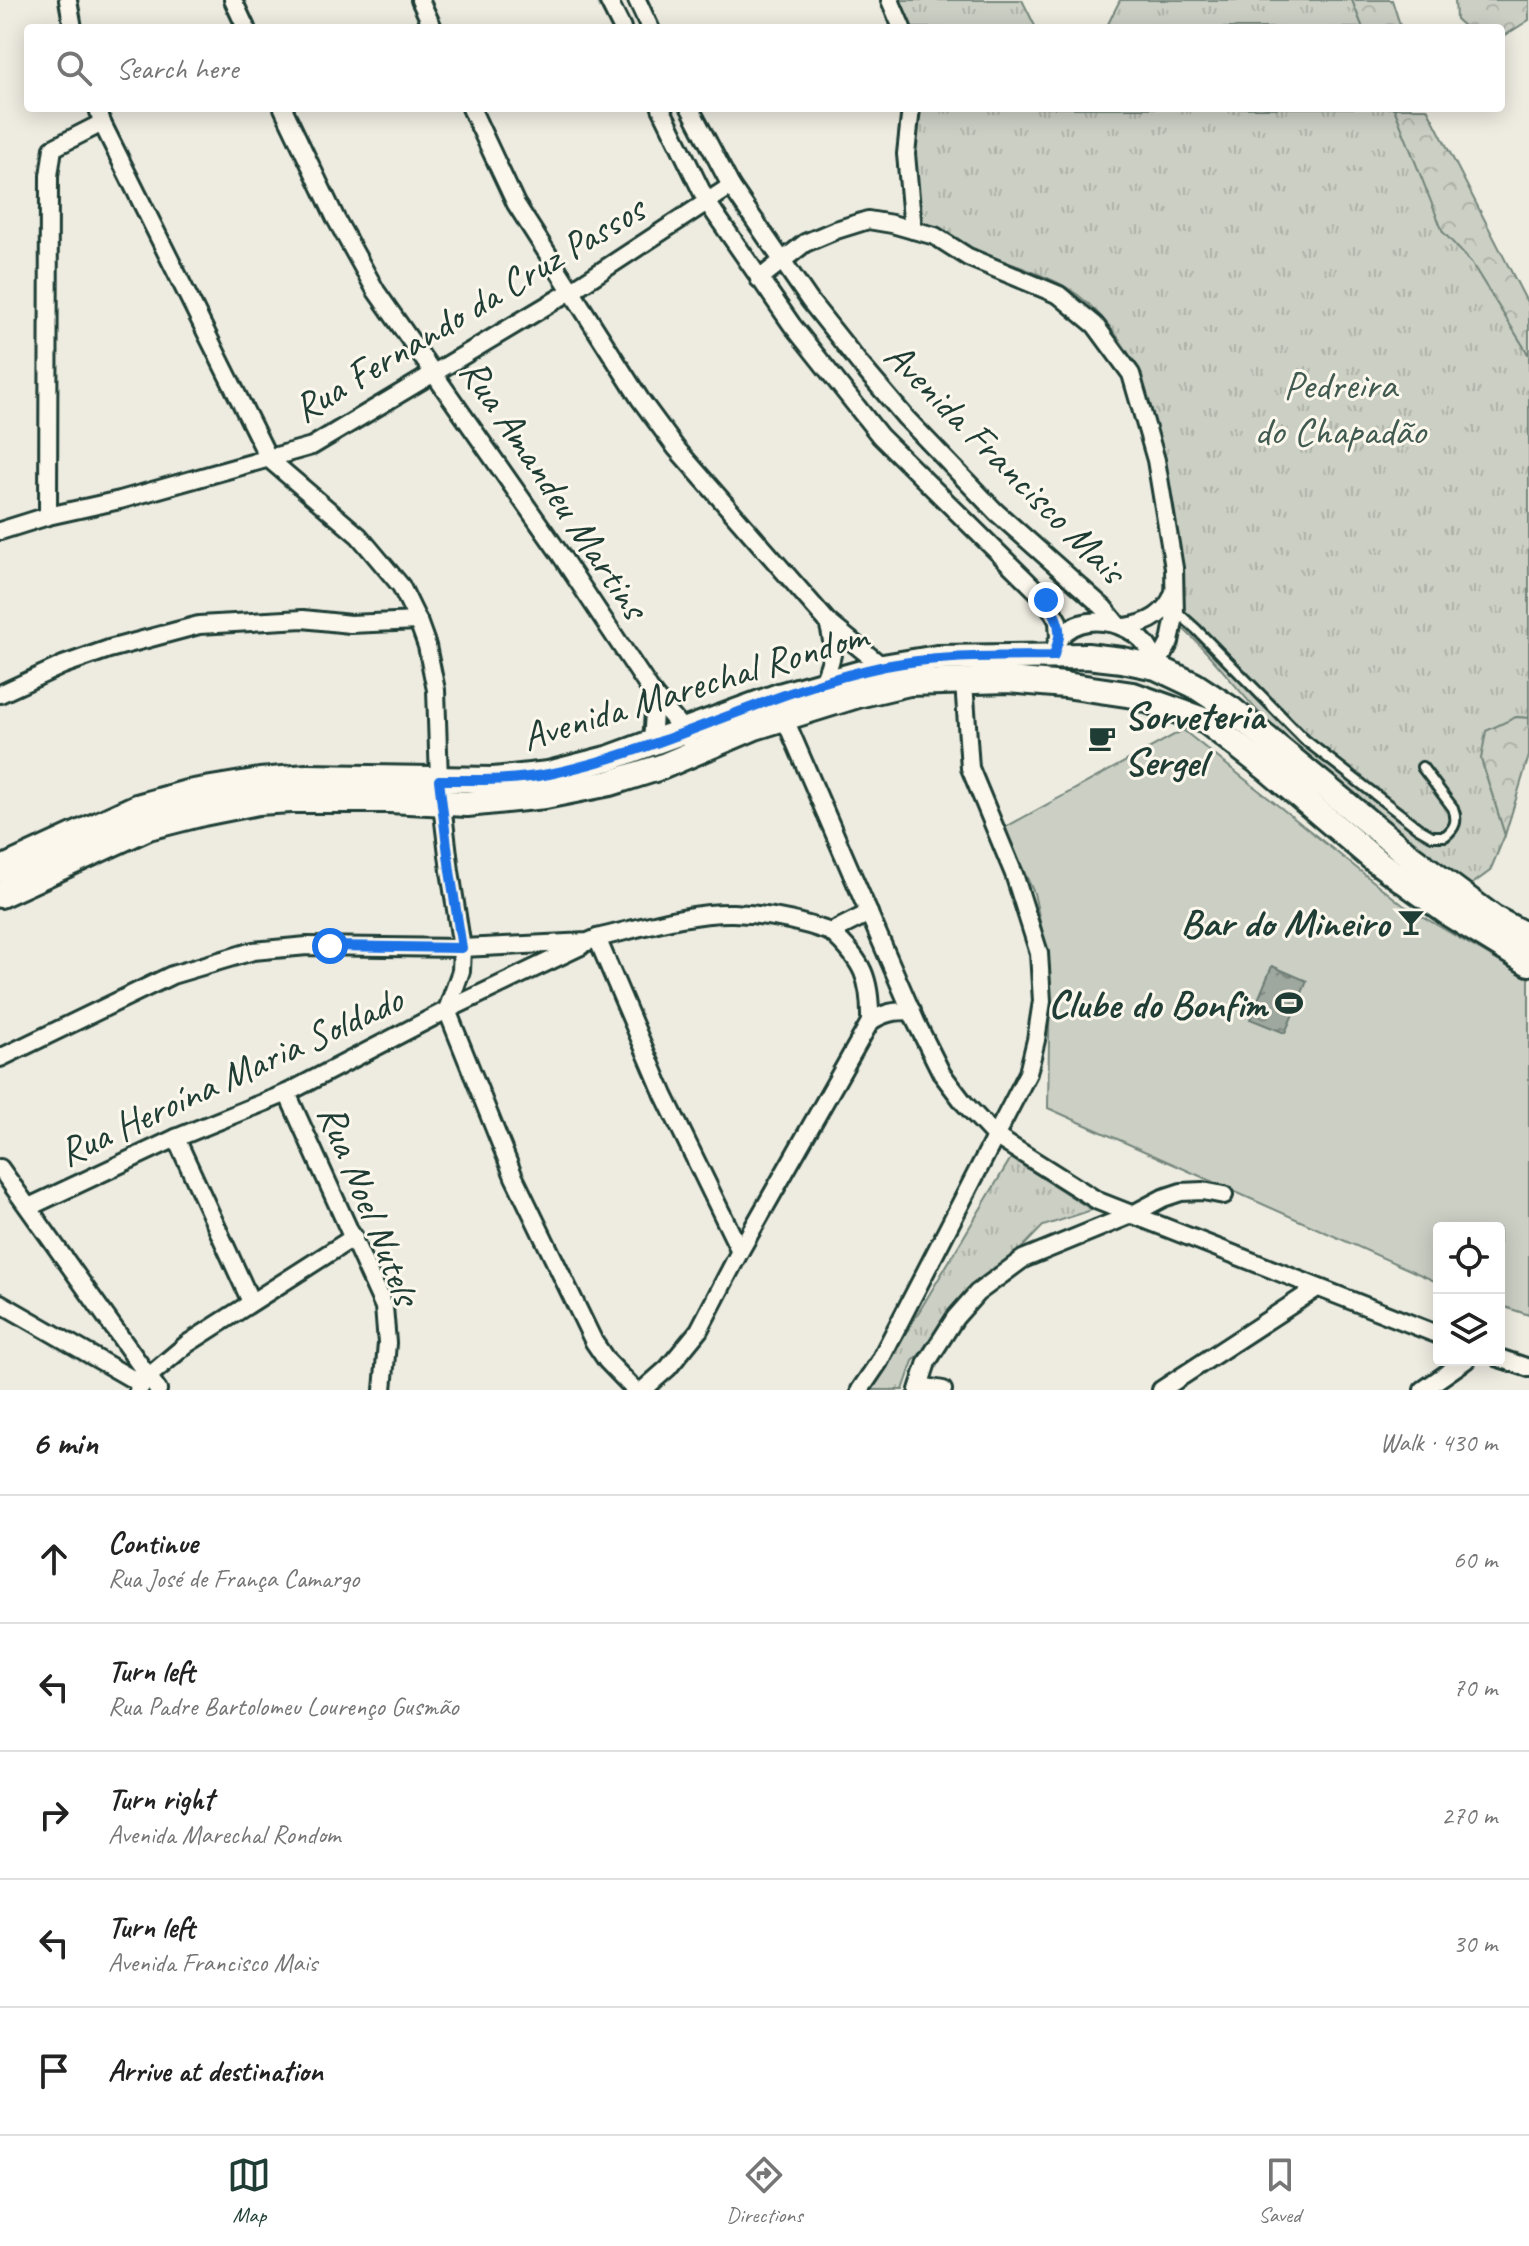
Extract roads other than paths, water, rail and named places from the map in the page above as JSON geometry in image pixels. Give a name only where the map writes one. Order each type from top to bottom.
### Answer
[{"type":"main road","name":"Avenida Marechal Rondom","points":[[0,870],[137,807],[187,793],[260,781],[356,776],[441,792],[494,780],[548,774],[652,743],[690,742],[779,696],[883,667],[937,658],[1057,647],[1111,659],[1156,663],[1194,685],[1232,710],[1407,854],[1493,918],[1529,937]]},
{"type":"main road","points":[[1057,647],[1057,672],[1065,685]]},
{"type":"main road","points":[[1133,695],[1151,681],[1156,663]]},
{"type":"main road","points":[[0,895],[148,827],[203,813],[258,802],[389,800],[441,792],[503,801],[584,789],[661,767],[690,742],[858,695],[909,683],[1008,680],[1133,695],[1206,721],[1375,860],[1451,915],[1529,963]]},
{"type":"street","points":[[68,0],[72,24]]},
{"type":"street","points":[[233,0],[244,24]]},
{"type":"street","points":[[420,0],[431,24]]},
{"type":"street","points":[[608,0],[620,24]]},
{"type":"street","points":[[637,0],[648,24]]},
{"type":"street","points":[[890,0],[900,24]]},
{"type":"street","name":"Rua Amandeu Martins","points":[[285,112],[336,219],[376,291],[435,372],[655,697],[690,742]]},
{"type":"street","points":[[473,112],[516,204],[640,399],[676,448],[828,622],[883,667]]},
{"type":"street","name":"Avenida Francisco Mais","points":[[663,112],[707,202],[792,325],[880,436],[1046,600],[1058,621],[1057,647]]},
{"type":"street","name":"Avenida Francisco Mais","points":[[692,112],[731,186],[820,314],[860,364],[906,418],[996,512],[1094,598],[1121,626],[1147,645],[1156,663]]},
{"type":"street","points":[[911,112],[906,154],[913,230]]},
{"type":"street","points":[[48,516],[49,176],[53,148],[100,115],[269,459],[359,536],[401,586],[418,621],[436,690],[441,792],[462,948],[461,971],[447,1010],[514,1177],[594,1342],[607,1361],[635,1390]]},
{"type":"street","name":"Rua Fernando da Cruz Passos","points":[[0,531],[312,446],[571,291],[731,186]]},
{"type":"street","points":[[759,279],[805,243],[868,220],[935,236],[968,257],[1059,295],[1078,309],[1112,346],[1131,374],[1156,460],[1174,568],[1176,611],[1170,642],[1156,663]]},
{"type":"street","points":[[1057,647],[1069,629],[1085,624],[1098,622],[1121,626],[1151,620],[1164,612],[1175,587]]},
{"type":"street","points":[[0,694],[63,665],[109,649],[199,625],[303,619],[350,624],[418,621]]},
{"type":"street","points":[[822,684],[834,643],[828,622]]},
{"type":"street","points":[[860,1390],[879,1362],[1028,1073],[1042,1001],[1039,953],[1014,874],[970,768],[964,682]]},
{"type":"street","points":[[652,743],[655,697]]},
{"type":"street","points":[[784,717],[942,1074],[995,1136],[1098,1201],[1433,1333]]},
{"type":"street","points":[[0,1058],[172,975],[253,951],[307,946],[462,948],[593,940],[693,917],[730,912],[768,915],[831,932],[849,948],[861,966],[868,984],[870,1022]]},
{"type":"street","points":[[831,932],[869,913]]},
{"type":"street","points":[[593,940],[740,1251]]},
{"type":"street","name":"Rua Heroína Maria Soldado","points":[[29,1207],[176,1138],[287,1093],[447,1010],[593,940]]},
{"type":"street","points":[[643,1390],[668,1368],[699,1330],[740,1251],[870,1022],[881,1014],[912,1011]]},
{"type":"street","name":"Rua Noel Nutels","points":[[287,1093],[384,1307],[387,1343],[383,1390]]},
{"type":"street","points":[[176,1138],[251,1302]]},
{"type":"street","points":[[0,1168],[147,1385]]},
{"type":"street","points":[[943,1390],[919,1388],[927,1362],[955,1318],[977,1293],[1023,1259],[1181,1192],[1203,1191],[1224,1195]]},
{"type":"street","points":[[147,1385],[187,1344],[354,1237]]},
{"type":"street","points":[[1161,1390],[1317,1288]]},
{"type":"street","points":[[0,1303],[147,1385]]},
{"type":"street","points":[[1505,1360],[1529,1368]]},
{"type":"street","points":[[1423,1390],[1457,1366]]},
{"type":"lane","points":[[1176,611],[1305,740],[1418,828],[1432,836],[1445,836],[1453,830],[1456,815],[1422,767]]},
{"type":"water","points":[[1272,966],[1307,981],[1285,1033],[1250,1019]]},
{"type":"place","name":"Sorveteria Sergel","points":[[1102,738]]},
{"type":"place","name":"Bar do Mineiro","points":[[1411,922]]},
{"type":"place","name":"Clube do Bonfim","points":[[1289,1003]]},
{"type":"park label","name":"Pedreira do Chapadão","points":[[1340,407]]}]
